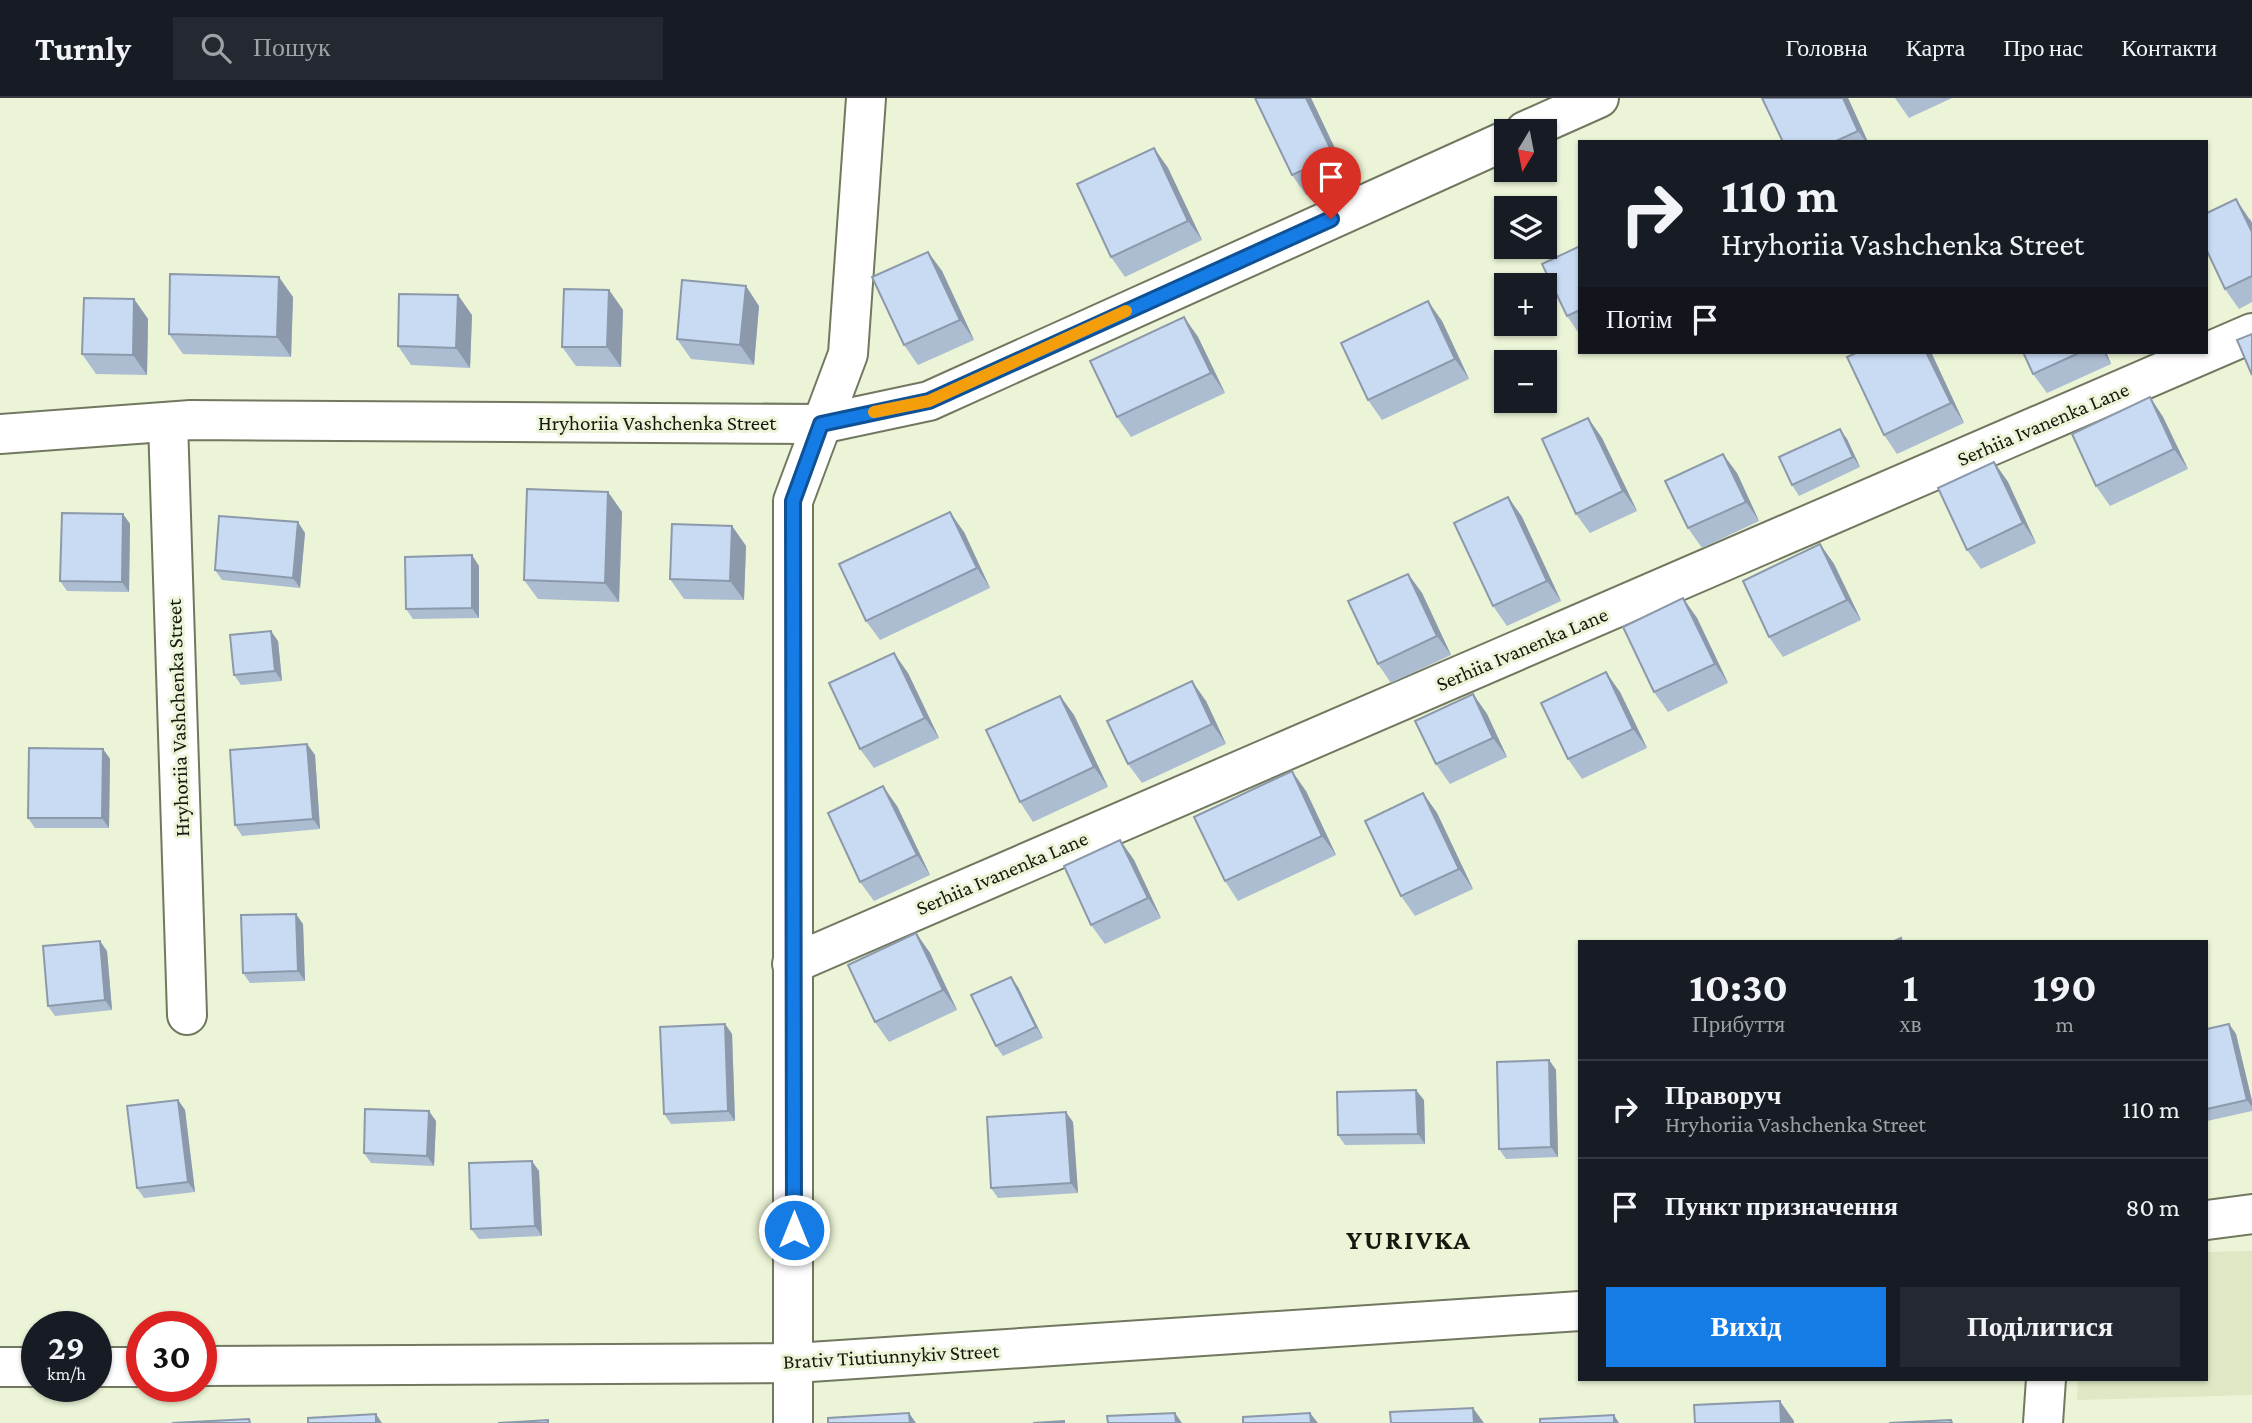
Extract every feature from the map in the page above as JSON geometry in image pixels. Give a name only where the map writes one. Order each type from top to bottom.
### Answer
[{"type":"street","points":[[793,1423],[793,501],[848,354],[866,98]]},
{"type":"street","points":[[1552,119],[1599,98]]},
{"type":"street","name":"Hryhoriia Vashchenka Street","points":[[0,434],[168,422],[821,424],[929,401],[1494,145]]},
{"type":"street","name":"Serhiia Ivanenka Lane","points":[[2208,352],[2252,333]]},
{"type":"street","name":"Serhiia Ivanenka Lane","points":[[792,964],[2203,354]]},
{"type":"street","name":"Hryhoriia Vashchenka Street","points":[[168,422],[187,1015]]},
{"type":"street","points":[[2208,1220],[2252,1214]]},
{"type":"street","name":"Brativ Tiutiunnykiv Street","points":[[217,1366],[795,1363],[1578,1311]]},
{"type":"street","points":[[0,1367],[21,1367]]},
{"type":"street","points":[[2043,1423],[2046,1381]]},
{"type":"shaded area","points":[[2252,1251],[2252,1395],[2077,1400],[2078,1381],[2208,1381],[2208,1252]]},
{"type":"building","points":[[1255,98],[1306,98],[1334,156],[1292,175]]},
{"type":"building","points":[[1762,98],[1843,98],[1858,131],[1838,140],[1782,140]]},
{"type":"building","points":[[1154,148],[1188,221],[1111,257],[1077,184]]},
{"type":"building","points":[[2236,199],[2252,232],[2252,276],[2225,289],[2208,253],[2208,213]]},
{"type":"building","points":[[1578,247],[1578,311],[1567,316],[1557,295],[1557,273],[1546,273],[1542,264]]},
{"type":"building","points":[[928,252],[960,320],[904,345],[872,277]]},
{"type":"building","points":[[170,274],[279,277],[277,337],[169,334]]},
{"type":"building","points":[[682,280],[746,286],[740,345],[677,339]]},
{"type":"building","points":[[564,289],[609,290],[607,347],[562,347]]},
{"type":"building","points":[[399,294],[458,295],[456,348],[398,346]]},
{"type":"building","points":[[84,298],[134,299],[133,355],[82,354]]},
{"type":"building","points":[[1428,301],[1455,359],[1368,400],[1341,343]]},
{"type":"building","points":[[1184,317],[1211,373],[1117,417],[1090,361]]},
{"type":"building","points":[[2252,334],[2252,375],[2237,340]]},
{"type":"building","points":[[1854,354],[1927,354],[1951,403],[1884,435],[1847,357]]},
{"type":"building","points":[[2024,354],[2077,354],[2033,374]]},
{"type":"building","points":[[2150,397],[2174,449],[2096,486],[2072,434]]},
{"type":"building","points":[[1588,418],[1623,491],[1576,514],[1542,439]]},
{"type":"building","points":[[1840,429],[1853,457],[1792,485],[1779,457]]},
{"type":"building","points":[[1723,454],[1746,502],[1688,528],[1665,481]]},
{"type":"building","points":[[1994,462],[2023,523],[1967,550],[1938,488]]},
{"type":"building","points":[[527,489],[608,492],[605,583],[524,580]]},
{"type":"building","points":[[1508,497],[1547,581],[1493,606],[1454,523]]},
{"type":"building","points":[[950,512],[977,568],[866,621],[839,564]]},
{"type":"building","points":[[62,513],[123,514],[122,582],[60,581]]},
{"type":"building","points":[[219,516],[298,522],[293,578],[215,570]]},
{"type":"building","points":[[672,524],[732,526],[730,581],[670,579]]},
{"type":"building","points":[[1820,544],[1847,600],[1769,637],[1743,581]]},
{"type":"building","points":[[472,555],[472,608],[406,609],[405,557]]},
{"type":"building","points":[[1408,574],[1437,636],[1378,664],[1348,601]]},
{"type":"building","points":[[1683,598],[1715,664],[1654,692],[1623,627]]},
{"type":"building","points":[[271,631],[275,671],[234,675],[230,635]]},
{"type":"building","points":[[894,653],[925,718],[860,749],[829,683]]},
{"type":"building","points":[[1606,672],[1633,729],[1568,759],[1541,703]]},
{"type":"building","points":[[1192,681],[1212,724],[1128,764],[1107,721]]},
{"type":"building","points":[[1473,694],[1493,738],[1436,764],[1415,721]]},
{"type":"building","points":[[1060,696],[1094,767],[1020,802],[986,730]]},
{"type":"building","points":[[307,744],[313,819],[235,825],[230,750]]},
{"type":"building","points":[[29,748],[103,749],[102,818],[28,818]]},
{"type":"building","points":[[1292,771],[1322,836],[1225,881],[1194,817]]},
{"type":"building","points":[[883,786],[917,855],[860,882],[828,813]]},
{"type":"building","points":[[1423,793],[1459,869],[1401,896],[1365,821]]},
{"type":"building","points":[[1120,840],[1148,898],[1091,925],[1064,866]]},
{"type":"building","points":[[296,914],[298,971],[243,973],[241,915]]},
{"type":"building","points":[[916,933],[943,990],[875,1022],[848,965]]},
{"type":"building","points":[[100,941],[105,1000],[48,1006],[43,946]]},
{"type":"building","points":[[1011,977],[1036,1027],[996,1046],[971,995]]},
{"type":"building","points":[[725,1024],[728,1111],[664,1114],[660,1027]]},
{"type":"building","points":[[2229,1024],[2247,1100],[2208,1109],[2208,1029]]},
{"type":"building","points":[[1549,1060],[1551,1147],[1499,1149],[1497,1062]]},
{"type":"building","points":[[1416,1090],[1418,1134],[1338,1135],[1337,1092]]},
{"type":"building","points":[[178,1100],[188,1182],[137,1188],[127,1106]]},
{"type":"building","points":[[365,1109],[429,1111],[427,1156],[364,1153]]},
{"type":"building","points":[[1066,1112],[1071,1183],[991,1188],[987,1117]]},
{"type":"building","points":[[532,1161],[535,1226],[471,1229],[469,1163]]},
{"type":"building","points":[[1780,1401],[1781,1423],[1695,1423],[1694,1405]]},
{"type":"building","points":[[1473,1408],[1474,1423],[1391,1423],[1390,1412]]},
{"type":"building","points":[[909,1413],[910,1423],[828,1423],[828,1418]]},
{"type":"building","points":[[1175,1413],[1176,1423],[1108,1423],[1107,1416]]},
{"type":"building","points":[[1310,1413],[1311,1423],[1243,1423],[1243,1417]]},
{"type":"building","points":[[376,1414],[376,1423],[308,1423],[308,1418]]},
{"type":"building","points":[[1614,1415],[1614,1423],[1540,1423],[1540,1419]]},
{"type":"building","points":[[249,1419],[250,1423],[172,1423]]},
{"type":"building","points":[[548,1420],[548,1423],[498,1423]]},
{"type":"building","points":[[1951,1420],[1952,1423],[1889,1423]]},
{"type":"building","points":[[1064,1421],[1064,1423],[1033,1423]]},
{"type":"slow traffic","points":[[874,412],[929,401],[1126,311]]},
{"type":"district","name":"YURIVKA","points":[[1409,1239]]},
{"type":"route","points":[[794,1230],[793,501],[821,424],[929,401],[1331,219]]}]
